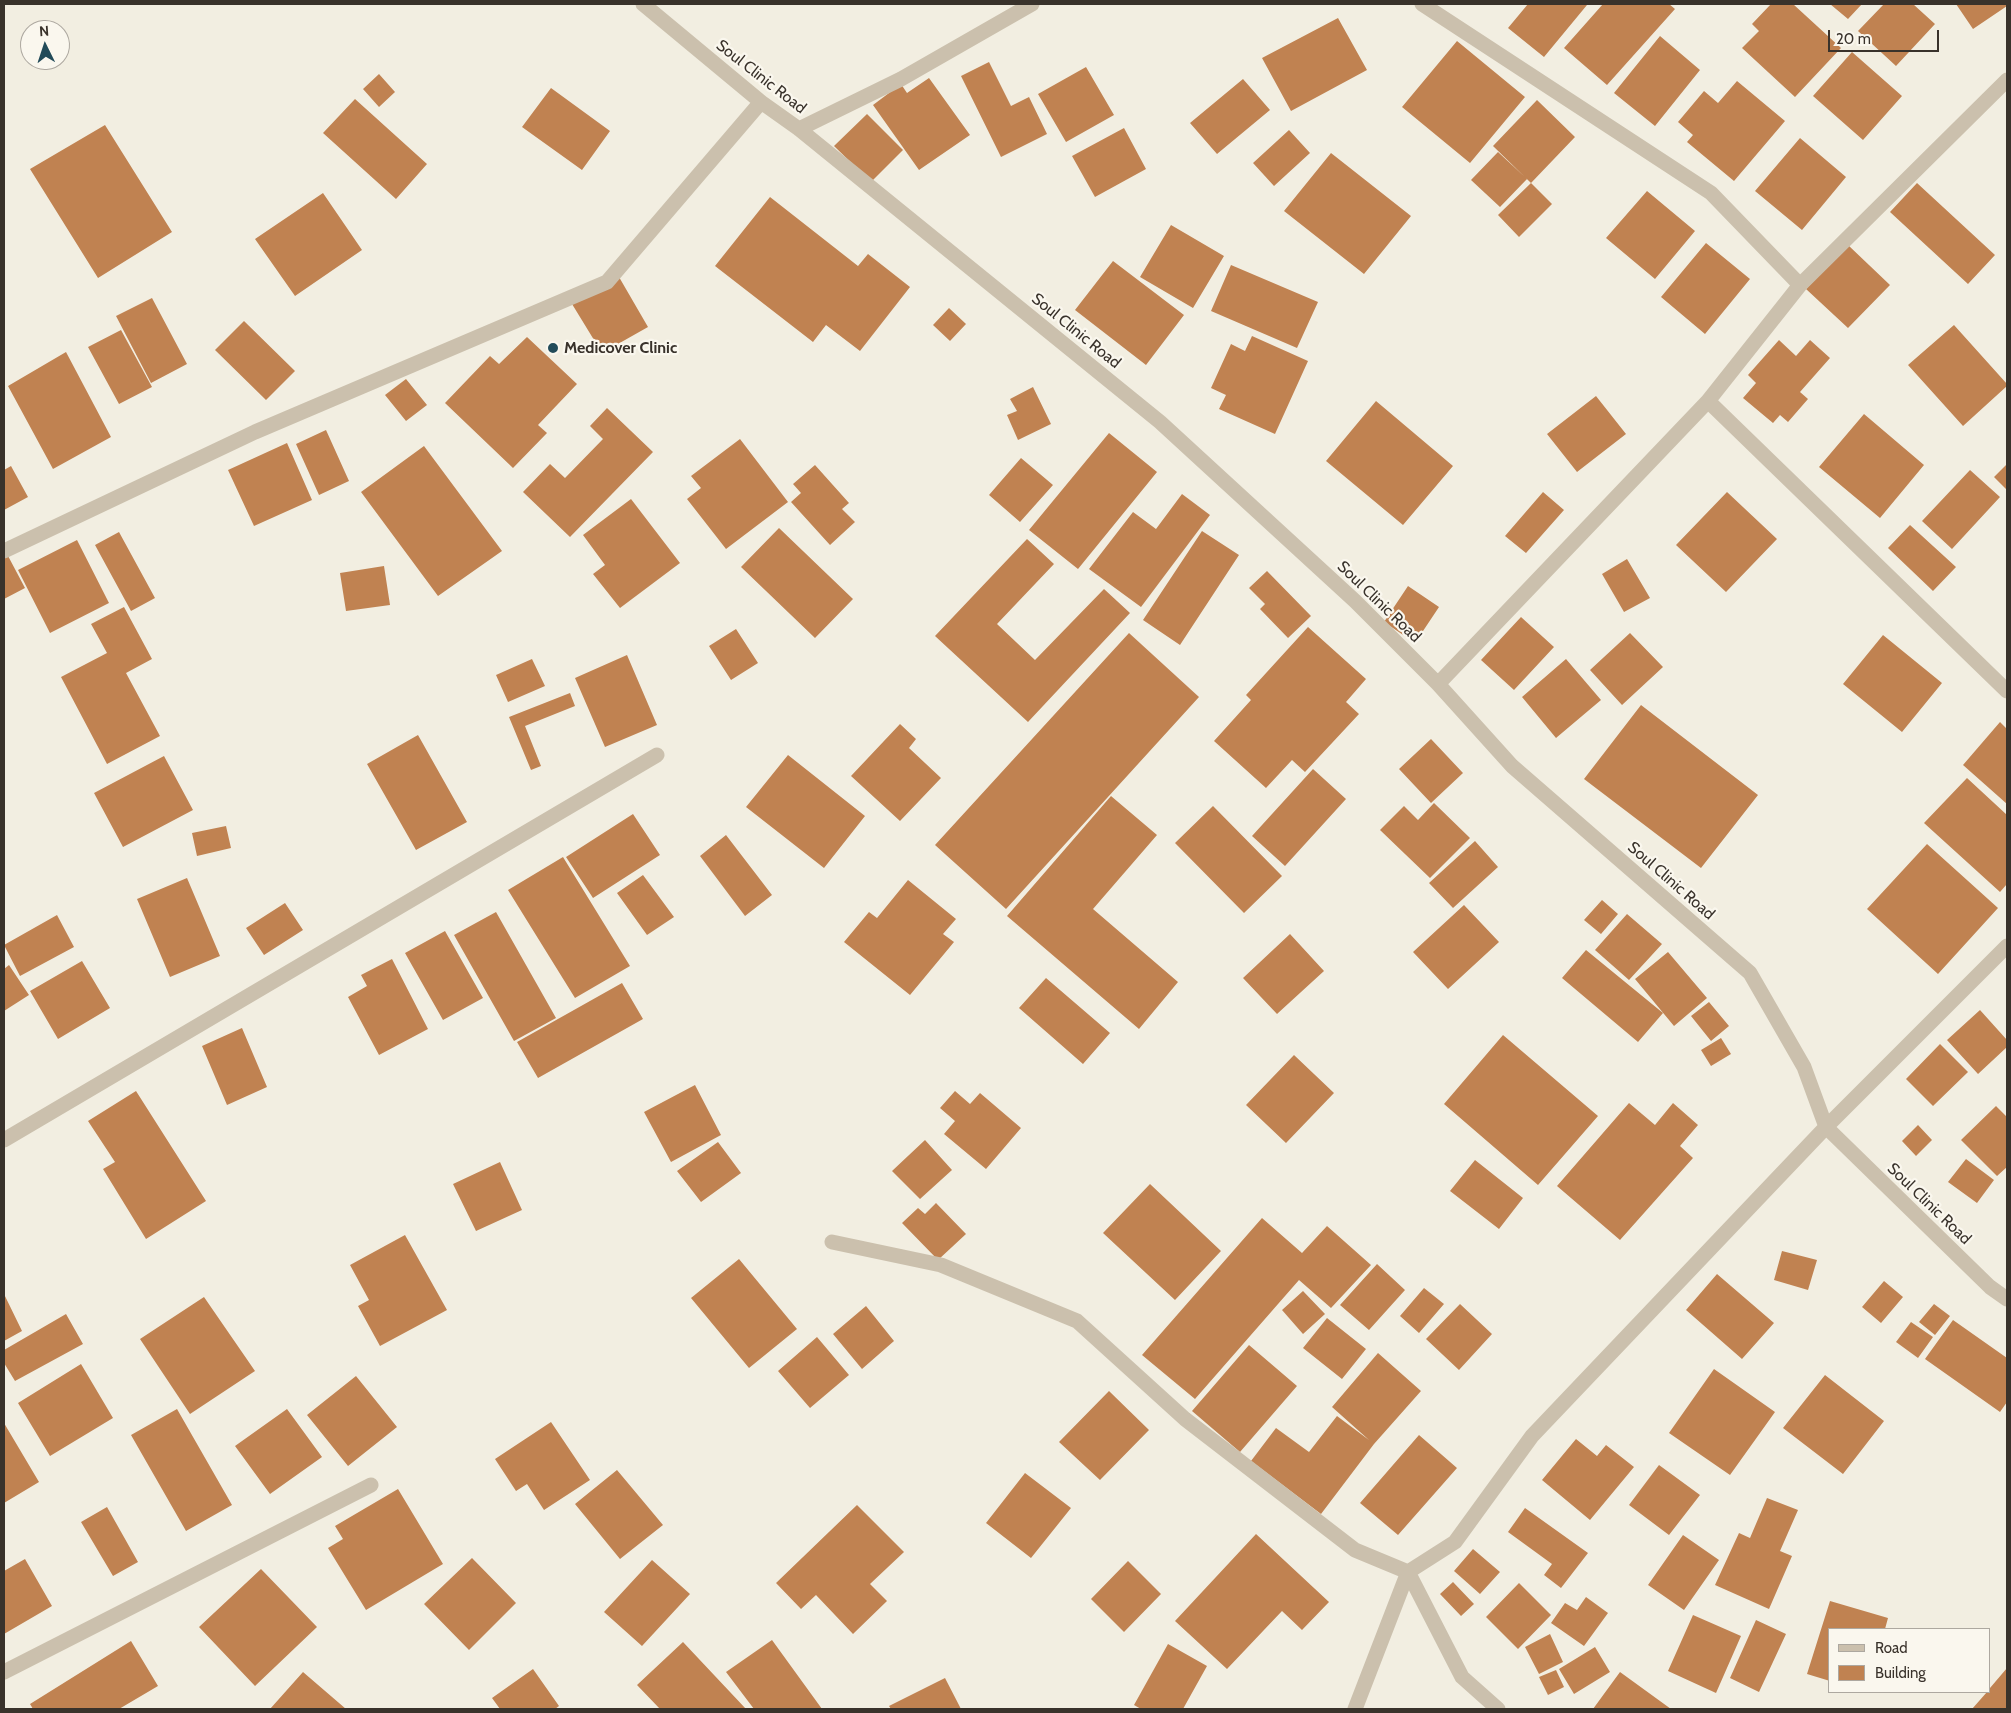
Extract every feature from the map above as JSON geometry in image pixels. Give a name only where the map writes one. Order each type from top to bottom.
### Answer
[{"type":"street","name":"Soul Clinic Road","points":[[643,4],[761,102],[799,129],[1160,422],[1355,601],[1438,684],[1512,766],[1750,973],[1804,1067],[1826,1128],[1990,1287],[2007,1299]]},
{"type":"street","points":[[799,129],[902,80],[1032,4]]},
{"type":"street","points":[[1422,4],[1711,193],[1800,285]]},
{"type":"street","points":[[1438,684],[1708,401],[1800,285],[2007,80]]},
{"type":"street","points":[[4,551],[255,432],[607,282],[761,102]]},
{"type":"street","points":[[1708,401],[2007,691]]},
{"type":"street","points":[[4,1140],[658,755]]},
{"type":"street","points":[[1355,1709],[1408,1572],[1455,1542],[1532,1436],[1826,1128],[2007,946]]},
{"type":"street","points":[[832,1242],[941,1265],[1077,1321],[1185,1419],[1355,1550],[1408,1572],[1462,1677],[1498,1709]]},
{"type":"street","points":[[4,1672],[371,1485]]},
{"type":"building","points":[[1528,4],[1587,5],[1544,57],[1508,28]]},
{"type":"building","points":[[1603,4],[1669,4],[1675,9],[1607,85],[1564,48]]},
{"type":"building","points":[[1771,4],[1793,4],[1841,48],[1795,97],[1742,48],[1759,31],[1752,24]]},
{"type":"building","points":[[1830,4],[1862,4],[1848,19]]},
{"type":"building","points":[[1884,4],[1913,4],[1935,24],[1896,66],[1858,31]]},
{"type":"building","points":[[1956,4],[2007,4],[2007,6],[1973,29]]},
{"type":"building","points":[[1338,18],[1367,70],[1291,111],[1262,58]]},
{"type":"building","points":[[1660,36],[1700,70],[1655,126],[1614,93]]},
{"type":"building","points":[[1457,41],[1525,97],[1470,163],[1402,107]]},
{"type":"building","points":[[1852,52],[1902,96],[1863,140],[1813,96]]},
{"type":"building","points":[[989,62],[1011,106],[1029,97],[1047,134],[1001,157],[961,76]]},
{"type":"building","points":[[1086,67],[1114,115],[1066,142],[1038,94]]},
{"type":"building","points":[[379,74],[395,92],[379,107],[363,89]]},
{"type":"building","points":[[929,78],[970,135],[919,170],[873,105],[901,84],[907,93]]},
{"type":"building","points":[[1243,79],[1270,110],[1217,154],[1190,123]]},
{"type":"building","points":[[1737,81],[1785,121],[1734,181],[1687,142],[1693,135],[1678,122],[1704,91],[1718,103]]},
{"type":"building","points":[[551,88],[610,131],[582,170],[522,127]]},
{"type":"building","points":[[355,99],[427,164],[396,199],[323,133]]},
{"type":"building","points":[[1537,100],[1575,137],[1531,183],[1493,146]]},
{"type":"building","points":[[867,114],[903,150],[871,182],[834,146]]},
{"type":"building","points":[[105,125],[172,232],[98,278],[30,169]]},
{"type":"building","points":[[1124,128],[1146,169],[1095,197],[1072,156]]},
{"type":"building","points":[[1289,130],[1310,153],[1274,186],[1253,163]]},
{"type":"building","points":[[1800,138],[1846,177],[1802,230],[1755,191]]},
{"type":"building","points":[[1498,152],[1527,179],[1500,207],[1471,180]]},
{"type":"building","points":[[1331,153],[1411,216],[1364,274],[1284,211]]},
{"type":"building","points":[[1531,183],[1552,204],[1519,237],[1498,215]]},
{"type":"building","points":[[1917,183],[1995,255],[1968,284],[1890,212]]},
{"type":"building","points":[[1647,191],[1695,231],[1655,279],[1606,238]]},
{"type":"building","points":[[323,193],[362,250],[295,296],[255,239]]},
{"type":"building","points":[[770,197],[858,266],[868,254],[910,287],[860,351],[826,325],[813,342],[715,266]]},
{"type":"building","points":[[1171,225],[1224,256],[1193,308],[1140,277]]},
{"type":"building","points":[[1706,243],[1750,279],[1705,334],[1661,297]]},
{"type":"building","points":[[1848,245],[1890,285],[1848,328],[1806,289]]},
{"type":"building","points":[[1113,261],[1184,315],[1146,365],[1075,310]]},
{"type":"building","points":[[1231,265],[1318,302],[1297,348],[1211,311]]},
{"type":"building","points":[[619,277],[648,327],[602,353],[572,304]]},
{"type":"building","points":[[152,298],[187,364],[151,383],[116,316]]},
{"type":"building","points":[[949,308],[966,324],[950,341],[933,325]]},
{"type":"building","points":[[244,321],[295,371],[266,400],[215,350]]},
{"type":"building","points":[[1954,325],[2007,384],[1963,426],[1908,365]]},
{"type":"building","points":[[121,330],[152,387],[119,404],[88,347]]},
{"type":"building","points":[[1252,336],[1308,361],[1275,434],[1219,409],[1226,395],[1211,388],[1231,344],[1245,351]]},
{"type":"building","name":"Medicover Clinic","points":[[527,337],[577,384],[538,425],[547,433],[513,468],[445,403],[490,356],[499,364]]},
{"type":"building","points":[[1779,340],[1796,356],[1810,340],[1830,358],[1800,392],[1808,399],[1788,422],[1780,415],[1773,423],[1743,398],[1756,383],[1748,375]]},
{"type":"building","points":[[66,352],[111,437],[53,469],[8,386]]},
{"type":"building","points":[[406,379],[427,405],[406,421],[385,395]]},
{"type":"building","points":[[1033,387],[1051,424],[1018,440],[1007,415],[1017,411],[1010,399]]},
{"type":"building","points":[[1596,396],[1626,434],[1577,472],[1547,434]]},
{"type":"building","points":[[1376,401],[1453,466],[1403,525],[1326,461]]},
{"type":"building","points":[[607,408],[653,452],[570,537],[523,492],[550,464],[565,478],[603,439],[590,426]]},
{"type":"building","points":[[1864,414],[1924,465],[1880,518],[1819,467]]},
{"type":"building","points":[[326,430],[349,481],[319,495],[296,444]]},
{"type":"building","points":[[1109,433],[1157,472],[1078,569],[1029,530]]},
{"type":"building","points":[[740,439],[788,502],[726,549],[687,499],[701,488],[691,476]]},
{"type":"building","points":[[287,443],[312,500],[254,526],[228,470]]},
{"type":"building","points":[[424,446],[502,551],[438,596],[361,492]]},
{"type":"building","points":[[1021,458],[1053,485],[1020,522],[989,495]]},
{"type":"building","points":[[2007,464],[2007,490],[1994,477]]},
{"type":"building","points":[[815,465],[849,503],[842,509],[855,522],[830,545],[791,502],[801,493],[793,484]]},
{"type":"building","points":[[11,466],[28,497],[4,510],[4,470]]},
{"type":"building","points":[[1970,470],[2000,497],[1952,549],[1922,521]]},
{"type":"building","points":[[1543,492],[1564,510],[1526,553],[1505,536]]},
{"type":"building","points":[[1727,492],[1777,539],[1726,592],[1676,545]]},
{"type":"building","points":[[1182,494],[1210,515],[1141,607],[1089,569],[1133,512],[1156,529]]},
{"type":"building","points":[[631,499],[680,563],[620,608],[593,574],[605,565],[583,535]]},
{"type":"building","points":[[1910,525],[1956,567],[1933,591],[1888,548]]},
{"type":"building","points":[[779,528],[853,599],[815,638],[741,567]]},
{"type":"building","points":[[1202,531],[1239,555],[1180,645],[1143,620]]},
{"type":"building","points":[[119,532],[155,598],[131,611],[95,545]]},
{"type":"building","points":[[1027,539],[1054,564],[997,624],[1035,660],[1104,589],[1130,613],[1028,722],[935,636]]},
{"type":"building","points":[[77,540],[109,603],[50,633],[18,570]]},
{"type":"building","points":[[7,554],[25,588],[4,599],[4,556]]},
{"type":"building","points":[[1627,559],[1650,598],[1624,612],[1602,574]]},
{"type":"building","points":[[384,566],[390,605],[346,611],[340,573]]},
{"type":"building","points":[[1267,571],[1311,616],[1288,638],[1260,609],[1265,604],[1249,588]]},
{"type":"building","points":[[1408,586],[1439,607],[1415,643],[1384,622]]},
{"type":"building","points":[[124,607],[152,659],[126,673],[160,736],[107,764],[61,677],[107,653],[91,624]]},
{"type":"building","points":[[1521,617],[1554,647],[1514,690],[1481,660]]},
{"type":"building","points":[[1308,627],[1366,679],[1346,702],[1359,714],[1305,772],[1292,760],[1266,788],[1214,741],[1251,700],[1246,695]]},
{"type":"building","points":[[736,629],[758,663],[731,680],[709,646]]},
{"type":"building","points":[[1129,633],[1199,697],[1006,909],[935,845]]},
{"type":"building","points":[[1630,633],[1663,667],[1622,705],[1590,670]]},
{"type":"building","points":[[1883,635],[1942,683],[1902,732],[1843,684]]},
{"type":"building","points":[[627,655],[657,725],[605,747],[575,678]]},
{"type":"building","points":[[532,659],[545,686],[508,702],[496,675]]},
{"type":"building","points":[[1566,659],[1601,700],[1556,738],[1522,697]]},
{"type":"building","points":[[570,693],[575,706],[525,726],[541,766],[531,770],[509,717]]},
{"type":"building","points":[[1641,705],[1758,795],[1701,868],[1584,779]]},
{"type":"building","points":[[2000,722],[2007,729],[2007,804],[1963,765]]},
{"type":"building","points":[[900,724],[916,739],[909,748],[941,778],[900,821],[851,776]]},
{"type":"building","points":[[418,735],[467,822],[416,850],[367,764]]},
{"type":"building","points":[[1431,739],[1463,773],[1431,803],[1399,769]]},
{"type":"building","points":[[788,755],[865,816],[824,868],[746,807]]},
{"type":"building","points":[[164,756],[193,810],[123,847],[94,793]]},
{"type":"building","points":[[1313,769],[1346,799],[1285,866],[1252,836]]},
{"type":"building","points":[[1967,778],[2007,815],[2007,884],[2000,892],[1924,823]]},
{"type":"building","points":[[1111,796],[1157,835],[1093,909],[1178,982],[1139,1029],[1007,916]]},
{"type":"building","points":[[1434,803],[1470,838],[1430,878],[1380,830],[1404,806],[1418,820]]},
{"type":"building","points":[[1213,806],[1282,876],[1244,913],[1175,843]]},
{"type":"building","points":[[633,814],[660,855],[593,898],[566,857]]},
{"type":"building","points":[[226,826],[231,848],[197,856],[192,833]]},
{"type":"building","points":[[726,835],[772,895],[745,916],[700,856]]},
{"type":"building","points":[[1475,841],[1498,867],[1453,908],[1429,883]]},
{"type":"building","points":[[1927,844],[1998,908],[1938,974],[1867,909]]},
{"type":"building","points":[[563,857],[630,966],[575,998],[508,890]]},
{"type":"building","points":[[643,875],[674,917],[647,935],[617,893]]},
{"type":"building","points":[[187,878],[220,956],[170,977],[137,899]]},
{"type":"building","points":[[908,880],[956,919],[943,934],[954,942],[910,995],[844,942],[869,912],[877,918]]},
{"type":"building","points":[[1602,900],[1618,914],[1601,934],[1584,920]]},
{"type":"building","points":[[285,903],[303,930],[264,955],[246,928]]},
{"type":"building","points":[[1464,905],[1499,942],[1448,989],[1413,952]]},
{"type":"building","points":[[496,912],[556,1018],[514,1041],[454,935]]},
{"type":"building","points":[[1627,914],[1662,944],[1629,980],[1595,950]]},
{"type":"building","points":[[57,915],[74,947],[20,976],[4,945]]},
{"type":"building","points":[[445,931],[483,998],[443,1020],[405,953]]},
{"type":"building","points":[[1290,934],[1324,971],[1277,1014],[1243,978]]},
{"type":"building","points":[[1586,950],[1663,1013],[1638,1042],[1562,978]]},
{"type":"building","points":[[1668,952],[1707,998],[1674,1026],[1635,979]]},
{"type":"building","points":[[392,959],[428,1029],[379,1055],[348,997],[367,986],[361,975]]},
{"type":"building","points":[[82,961],[110,1008],[58,1039],[30,991]]},
{"type":"building","points":[[9,965],[29,995],[4,1011],[4,969]]},
{"type":"building","points":[[1046,978],[1110,1033],[1083,1064],[1019,1008]]},
{"type":"building","points":[[622,983],[643,1019],[538,1078],[517,1042]]},
{"type":"building","points":[[1709,1002],[1729,1026],[1711,1041],[1691,1016]]},
{"type":"building","points":[[1980,1010],[2007,1040],[2007,1047],[1978,1074],[1947,1040]]},
{"type":"building","points":[[242,1028],[267,1087],[227,1105],[202,1046]]},
{"type":"building","points":[[1503,1035],[1598,1116],[1538,1185],[1444,1104]]},
{"type":"building","points":[[1721,1038],[1731,1054],[1711,1066],[1701,1050]]},
{"type":"building","points":[[1940,1044],[1968,1072],[1933,1106],[1906,1079]]},
{"type":"building","points":[[1294,1055],[1334,1093],[1286,1143],[1246,1105]]},
{"type":"building","points":[[695,1085],[721,1135],[671,1162],[644,1112]]},
{"type":"building","points":[[136,1091],[206,1201],[146,1239],[103,1169],[115,1162],[88,1121]]},
{"type":"building","points":[[955,1091],[970,1104],[980,1093],[1021,1128],[986,1169],[944,1134],[955,1121],[940,1108]]},
{"type":"building","points":[[1629,1103],[1655,1125],[1673,1103],[1698,1125],[1680,1146],[1693,1158],[1620,1240],[1557,1186]]},
{"type":"building","points":[[1996,1106],[2007,1117],[2007,1167],[1997,1176],[1961,1140]]},
{"type":"building","points":[[1918,1125],[1932,1140],[1916,1156],[1902,1141]]},
{"type":"building","points":[[925,1140],[952,1170],[920,1199],[892,1171]]},
{"type":"building","points":[[718,1142],[741,1173],[701,1202],[677,1171]]},
{"type":"building","points":[[1966,1159],[1994,1180],[1977,1203],[1948,1182]]},
{"type":"building","points":[[1475,1160],[1523,1198],[1499,1229],[1450,1191]]},
{"type":"building","points":[[500,1162],[522,1210],[476,1231],[453,1184]]},
{"type":"building","points":[[1150,1184],[1221,1251],[1175,1300],[1103,1233]]},
{"type":"building","points":[[936,1203],[966,1234],[938,1260],[902,1223],[918,1208],[925,1214]]},
{"type":"building","points":[[1262,1218],[1302,1253],[1327,1226],[1371,1265],[1331,1308],[1299,1280],[1195,1399],[1142,1355]]},
{"type":"building","points":[[405,1235],[447,1310],[380,1346],[358,1306],[369,1300],[350,1265]]},
{"type":"building","points":[[1782,1251],[1817,1260],[1808,1290],[1774,1280]]},
{"type":"building","points":[[739,1259],[797,1329],[749,1368],[691,1298]]},
{"type":"building","points":[[1377,1264],[1405,1290],[1369,1330],[1340,1305]]},
{"type":"building","points":[[1717,1274],[1774,1323],[1742,1359],[1686,1310]]},
{"type":"building","points":[[1884,1281],[1903,1297],[1881,1323],[1862,1307]]},
{"type":"building","points":[[1424,1288],[1444,1304],[1419,1333],[1400,1316]]},
{"type":"building","points":[[1303,1291],[1325,1314],[1303,1334],[1282,1310]]},
{"type":"building","points":[[4,1294],[22,1331],[4,1341]]},
{"type":"building","points":[[204,1297],[255,1371],[190,1414],[140,1339]]},
{"type":"building","points":[[1460,1304],[1492,1334],[1459,1370],[1426,1339]]},
{"type":"building","points":[[1934,1304],[1950,1316],[1935,1335],[1919,1322]]},
{"type":"building","points":[[866,1306],[894,1341],[862,1369],[833,1334]]},
{"type":"building","points":[[66,1314],[83,1344],[15,1381],[4,1363],[4,1350]]},
{"type":"building","points":[[1327,1318],[1366,1349],[1342,1379],[1303,1348]]},
{"type":"building","points":[[1953,1320],[2007,1358],[2007,1402],[2000,1412],[1925,1359]]},
{"type":"building","points":[[1911,1322],[1933,1337],[1918,1358],[1896,1342]]},
{"type":"building","points":[[817,1337],[849,1375],[810,1408],[778,1371]]},
{"type":"building","points":[[1249,1345],[1297,1386],[1240,1452],[1192,1411]]},
{"type":"building","points":[[1378,1353],[1421,1391],[1374,1444],[1321,1514],[1251,1461],[1276,1428],[1309,1452],[1337,1416],[1369,1440],[1332,1407]]},
{"type":"building","points":[[81,1364],[113,1418],[50,1456],[18,1403]]},
{"type":"building","points":[[1714,1369],[1775,1412],[1730,1475],[1669,1433]]},
{"type":"building","points":[[1825,1375],[1884,1421],[1843,1474],[1783,1428]]},
{"type":"building","points":[[356,1376],[397,1427],[348,1466],[307,1415]]},
{"type":"building","points":[[1109,1391],[1149,1430],[1100,1480],[1059,1442]]},
{"type":"building","points":[[177,1409],[232,1505],[186,1531],[131,1435]]},
{"type":"building","points":[[287,1409],[322,1457],[270,1494],[235,1446]]},
{"type":"building","points":[[551,1422],[590,1480],[544,1510],[527,1484],[516,1491],[495,1459]]},
{"type":"building","points":[[4,1423],[39,1482],[4,1503]]},
{"type":"building","points":[[1419,1435],[1457,1468],[1398,1535],[1360,1503]]},
{"type":"building","points":[[1576,1439],[1597,1456],[1606,1445],[1634,1467],[1590,1520],[1542,1480]]},
{"type":"building","points":[[1659,1465],[1700,1495],[1669,1535],[1629,1505]]},
{"type":"building","points":[[617,1470],[663,1525],[620,1559],[575,1504]]},
{"type":"building","points":[[1025,1473],[1071,1508],[1031,1558],[986,1523]]},
{"type":"building","points":[[398,1489],[443,1564],[366,1610],[328,1548],[343,1539],[335,1526]]},
{"type":"building","points":[[1767,1498],[1798,1510],[1780,1551],[1792,1556],[1769,1609],[1715,1585],[1739,1533],[1750,1538]]},
{"type":"building","points":[[857,1505],[904,1552],[870,1584],[887,1601],[853,1634],[816,1595],[801,1609],[776,1583]]},
{"type":"building","points":[[107,1507],[138,1562],[113,1576],[81,1522]]},
{"type":"building","points":[[1525,1508],[1588,1553],[1561,1588],[1544,1575],[1552,1564],[1508,1532]]},
{"type":"building","points":[[1256,1534],[1329,1602],[1302,1630],[1282,1611],[1227,1669],[1175,1621]]},
{"type":"building","points":[[1683,1535],[1719,1560],[1684,1610],[1648,1585]]},
{"type":"building","points":[[1473,1549],[1500,1572],[1480,1594],[1454,1571]]},
{"type":"building","points":[[472,1558],[516,1603],[469,1650],[424,1604]]},
{"type":"building","points":[[25,1559],[52,1606],[4,1634],[4,1571]]},
{"type":"building","points":[[652,1560],[690,1594],[642,1646],[604,1612]]},
{"type":"building","points":[[1128,1561],[1161,1594],[1124,1632],[1091,1599]]},
{"type":"building","points":[[261,1569],[317,1627],[255,1686],[199,1627]]},
{"type":"building","points":[[1453,1582],[1474,1604],[1461,1616],[1440,1594]]},
{"type":"building","points":[[1519,1583],[1551,1615],[1518,1649],[1486,1617]]},
{"type":"building","points":[[1586,1597],[1608,1613],[1584,1646],[1551,1623],[1565,1603],[1577,1610]]},
{"type":"building","points":[[1830,1601],[1888,1618],[1885,1628],[1828,1628],[1828,1680],[1807,1674]]},
{"type":"building","points":[[1693,1615],[1741,1636],[1716,1693],[1668,1671]]},
{"type":"building","points":[[1756,1620],[1786,1634],[1759,1692],[1730,1678]]},
{"type":"building","points":[[1550,1634],[1563,1662],[1539,1674],[1525,1647]]},
{"type":"building","points":[[772,1640],[822,1709],[754,1709],[726,1672]]},
{"type":"building","points":[[131,1641],[158,1686],[119,1709],[33,1709],[30,1704]]},
{"type":"building","points":[[683,1642],[746,1709],[660,1709],[637,1685]]},
{"type":"building","points":[[1168,1644],[1207,1666],[1183,1709],[1141,1709],[1134,1705]]},
{"type":"building","points":[[1595,1647],[1610,1672],[1574,1694],[1559,1669]]},
{"type":"building","points":[[2007,1668],[2007,1709],[1972,1709],[1986,1693],[1991,1693],[1991,1687]]},
{"type":"building","points":[[533,1669],[559,1706],[555,1709],[500,1709],[492,1698]]},
{"type":"building","points":[[1556,1670],[1564,1687],[1548,1695],[1539,1677]]},
{"type":"building","points":[[303,1672],[346,1709],[270,1709]]},
{"type":"building","points":[[1620,1672],[1671,1709],[1593,1709]]},
{"type":"building","points":[[945,1678],[961,1709],[891,1709],[889,1706]]},
{"type":"place","name":"Medicover Clinic","points":[[553,348]]}]
